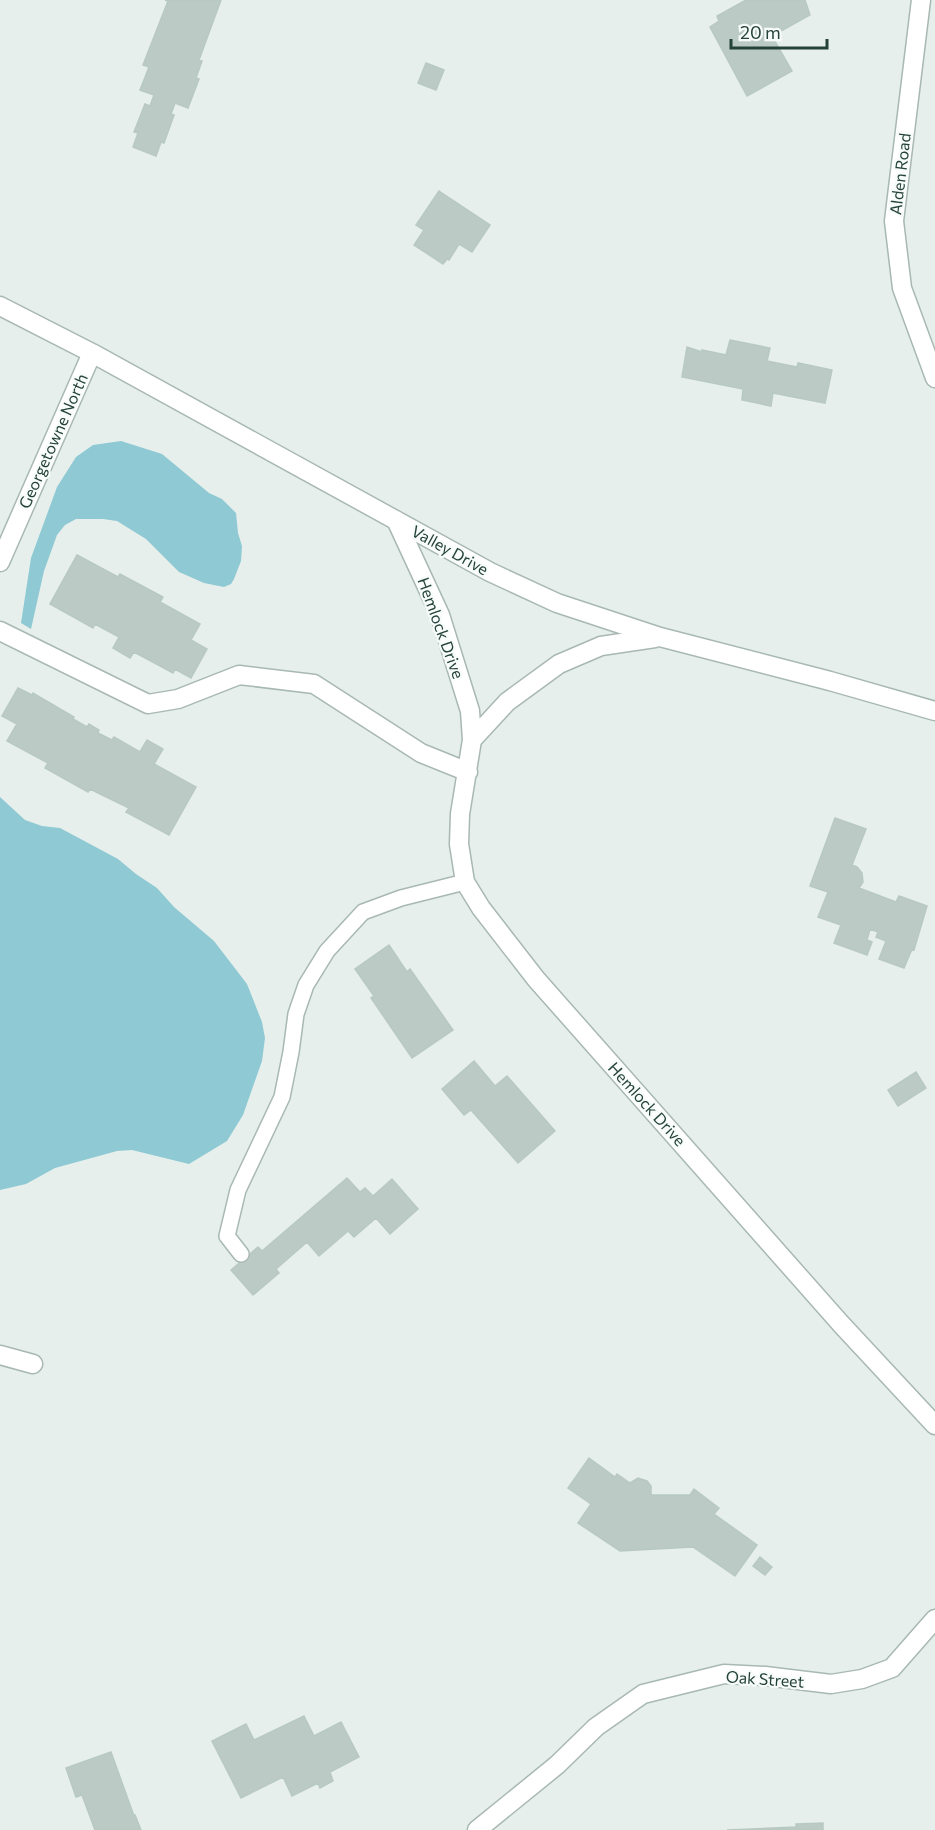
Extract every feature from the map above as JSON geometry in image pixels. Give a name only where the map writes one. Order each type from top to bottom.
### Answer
[{"type":"street","name":"Alden Road","points":[[921,0],[894,221],[902,288],[935,378]]},
{"type":"street","name":"Valley Drive","points":[[0,306],[92,353],[490,573],[557,603],[660,637],[831,681],[935,711]]},
{"type":"street","name":"Georgetowne North","points":[[0,562],[92,353]]},
{"type":"street","name":"Hemlock Drive","points":[[396,520],[440,615],[470,711],[472,740],[460,814],[459,844],[465,882],[481,908],[536,979],[841,1324],[935,1425]]},
{"type":"street","points":[[0,631],[148,704],[178,699],[239,675],[314,684],[421,753],[468,772]]},
{"type":"street","points":[[472,740],[507,702],[559,664],[601,646],[660,637]]},
{"type":"street","points":[[0,1354],[33,1364]]},
{"type":"street","name":"Oak Street","points":[[477,1830],[557,1765],[596,1727],[643,1694],[724,1674],[765,1676],[831,1684],[862,1679],[892,1668],[935,1619]]},
{"type":"lane","points":[[241,1254],[227,1236],[238,1190],[282,1097],[296,1014],[306,985],[327,951],[363,912],[401,898],[465,882]]},
{"type":"water","points":[[121,441],[162,454],[209,493],[222,499],[236,513],[242,546],[241,561],[234,579],[231,584],[224,587],[204,583],[179,572],[146,539],[117,521],[76,519],[65,525],[57,535],[44,571],[31,629],[21,623],[31,558],[57,487],[76,457],[93,445]]},
{"type":"water","points":[[0,797],[25,820],[42,826],[60,828],[118,859],[157,888],[174,907],[214,941],[247,984],[262,1022],[265,1038],[262,1061],[243,1115],[227,1141],[189,1164],[132,1150],[117,1151],[55,1168],[26,1184],[0,1190]]},
{"type":"building","points":[[165,0],[221,0],[199,60],[202,61],[196,78],[199,79],[188,108],[175,103],[171,114],[174,115],[164,143],[161,142],[156,156],[133,147],[138,133],[134,132],[145,104],[150,106],[154,95],[140,90],[149,67],[143,65],[168,1]]},
{"type":"building","points":[[746,0],[805,0],[810,15],[772,36],[792,71],[747,96],[710,27],[719,21],[717,16]]},
{"type":"building","points":[[426,63],[444,70],[436,90],[418,83]]},
{"type":"building","points":[[439,191],[490,225],[472,252],[459,244],[449,260],[447,259],[443,264],[414,245],[424,230],[416,225]]},
{"type":"building","points":[[730,340],[770,348],[767,361],[797,367],[798,363],[832,370],[825,403],[773,393],[771,406],[742,400],[743,389],[682,377],[687,347],[702,352],[702,350],[726,355]]},
{"type":"building","points":[[77,555],[163,597],[160,602],[200,624],[191,640],[207,649],[191,678],[175,669],[173,673],[134,652],[130,658],[113,648],[119,637],[95,624],[93,628],[50,604]]},
{"type":"building","points":[[18,688],[32,695],[33,693],[87,727],[89,724],[99,730],[98,733],[112,740],[114,737],[140,752],[147,740],[163,749],[154,764],[196,787],[169,835],[126,812],[129,808],[90,789],[88,792],[45,768],[48,763],[7,741],[17,724],[2,716]]},
{"type":"building","points":[[835,818],[866,829],[852,865],[862,873],[863,882],[859,888],[896,902],[899,896],[927,906],[914,950],[912,949],[904,968],[879,959],[886,941],[876,937],[878,932],[870,929],[867,940],[872,942],[867,955],[834,943],[841,925],[818,917],[828,892],[810,886]]},
{"type":"building","points":[[389,945],[407,972],[410,969],[453,1030],[412,1058],[371,998],[374,996],[355,969]]},
{"type":"building","points":[[474,1061],[495,1086],[507,1076],[555,1131],[518,1163],[471,1110],[464,1115],[442,1089]]},
{"type":"building","points":[[916,1072],[926,1088],[898,1106],[888,1090]]},
{"type":"building","points":[[347,1178],[360,1192],[365,1188],[373,1196],[392,1179],[418,1209],[390,1234],[376,1218],[354,1237],[348,1231],[319,1256],[307,1242],[276,1269],[279,1273],[253,1295],[231,1270],[258,1247],[262,1251]]},
{"type":"building","points":[[589,1458],[615,1477],[617,1474],[630,1483],[638,1478],[647,1481],[651,1486],[651,1495],[690,1495],[694,1489],[719,1508],[714,1514],[757,1545],[735,1576],[693,1547],[620,1551],[578,1523],[591,1504],[568,1488]]},
{"type":"building","points":[[760,1557],[772,1567],[765,1575],[753,1566]]},
{"type":"building","points":[[304,1716],[314,1736],[341,1722],[359,1757],[330,1772],[333,1781],[320,1788],[318,1783],[292,1796],[283,1777],[241,1798],[212,1741],[246,1724],[254,1740]]},
{"type":"building","points":[[111,1752],[141,1830],[95,1830],[82,1795],[76,1797],[66,1768]]},
{"type":"building","points":[[823,1823],[823,1830],[727,1830],[796,1827],[796,1824]]}]
